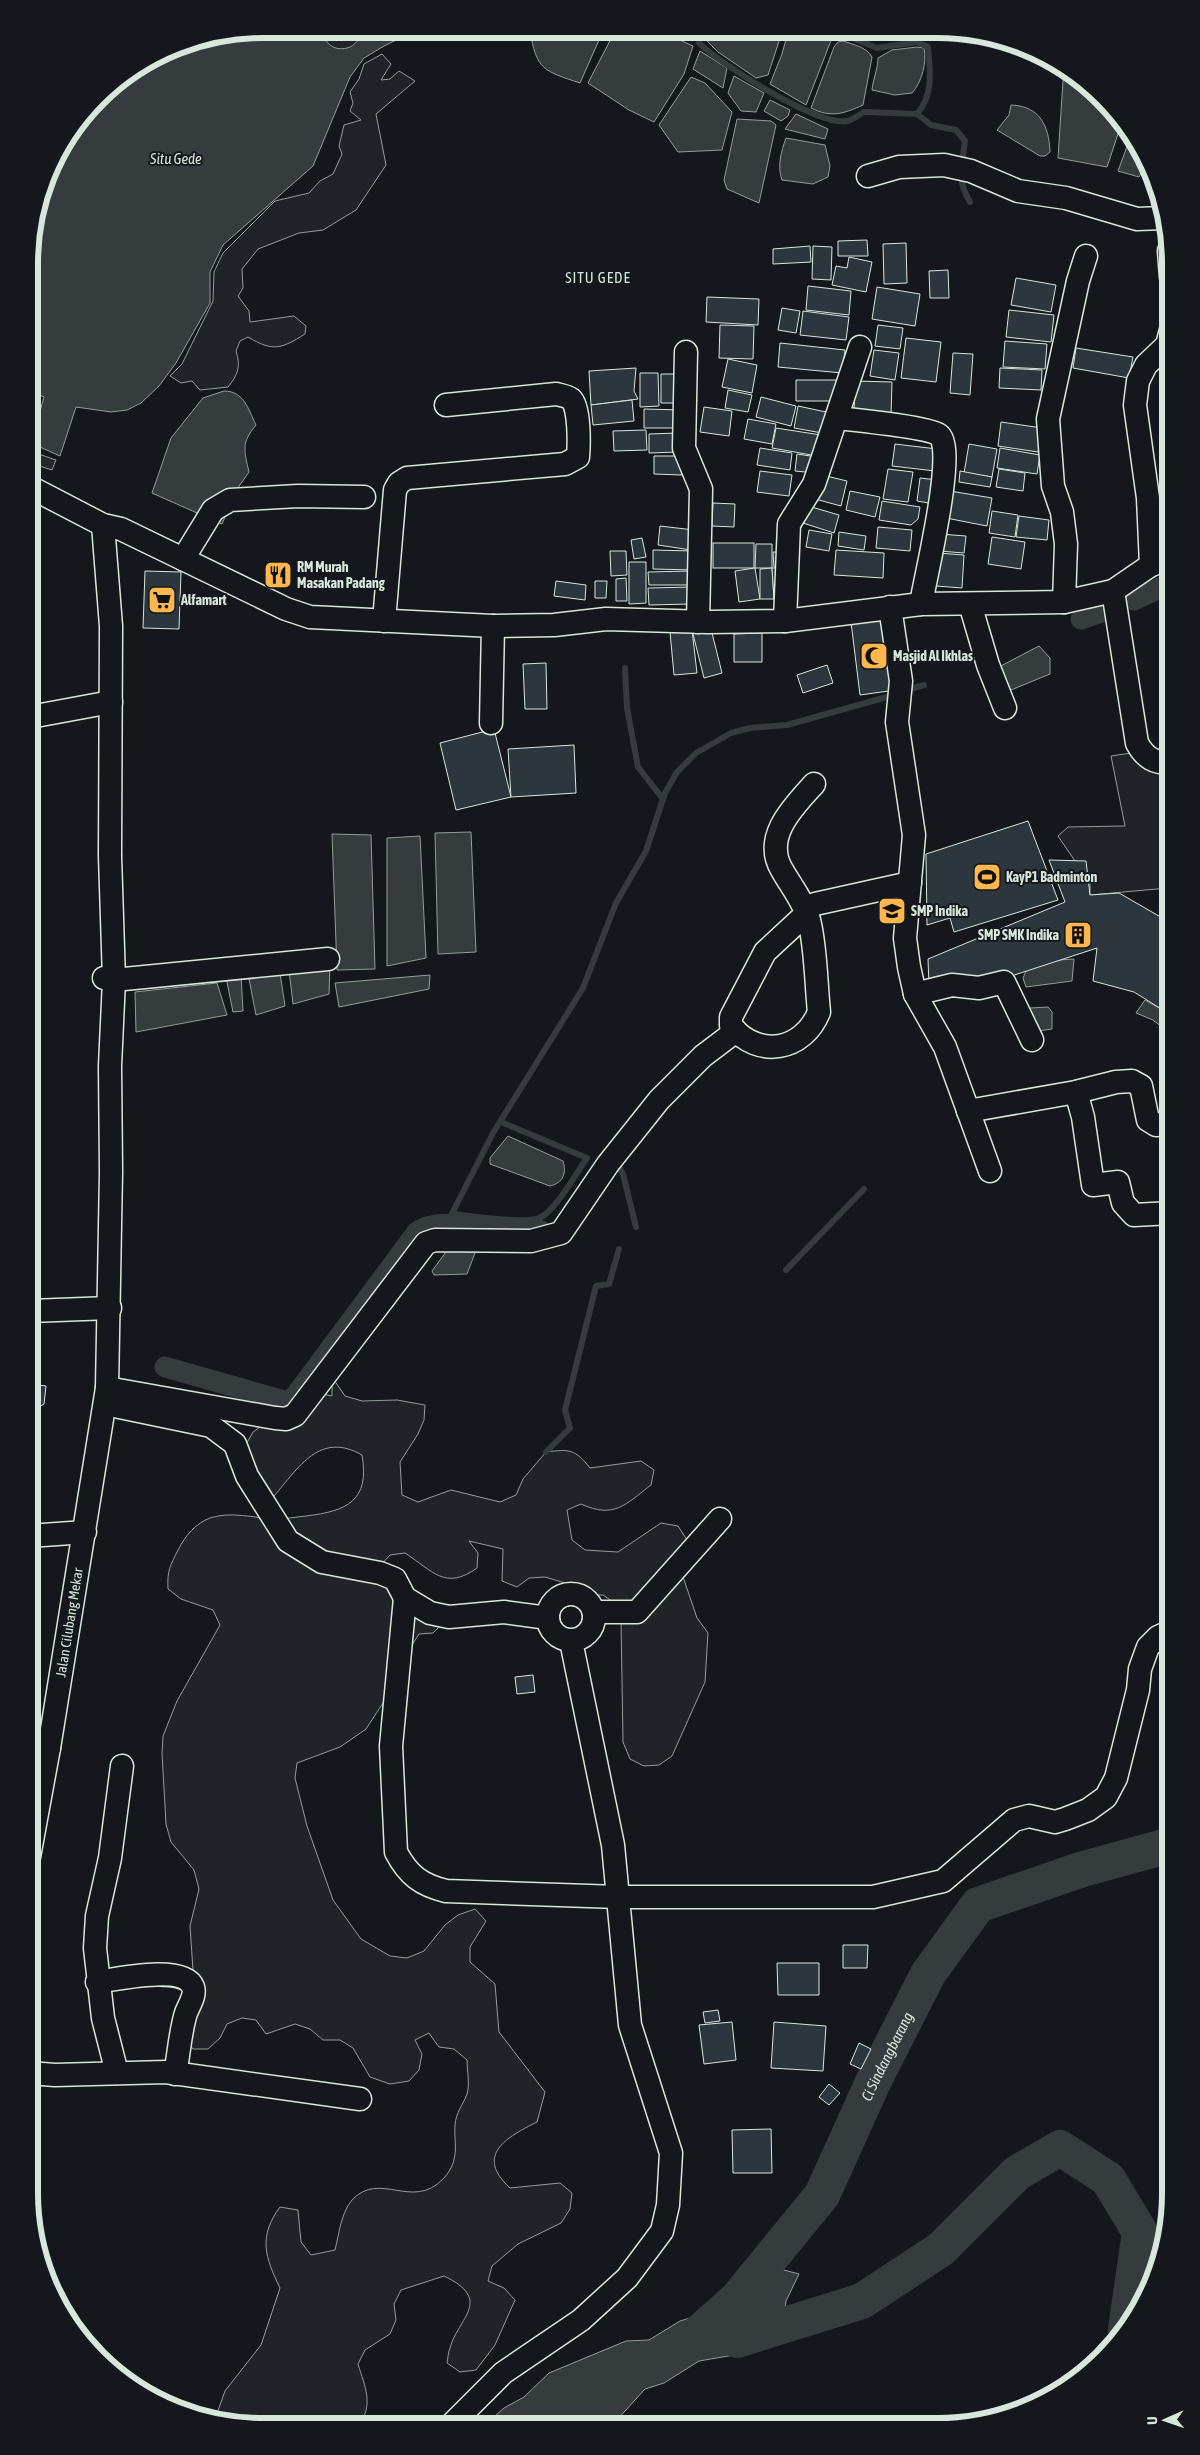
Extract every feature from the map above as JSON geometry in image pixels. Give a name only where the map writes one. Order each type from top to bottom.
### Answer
[{"type":"street","points":[[868,176],[899,167],[944,165],[971,171],[1018,191],[1066,198],[1137,219],[1158,218]]},
{"type":"street","points":[[1064,602],[1066,544],[1062,512],[1054,486],[1048,419],[1078,281],[1086,256]]},
{"type":"street","points":[[785,622],[789,524],[814,484],[860,348]]},
{"type":"street","points":[[38,491],[104,525],[121,529],[286,609],[310,617],[493,626],[554,625],[606,619],[785,622],[921,604],[1064,602],[1113,591],[1161,562],[1148,498],[1135,405],[1138,381],[1146,365],[1162,350]]},
{"type":"street","points":[[686,352],[684,448],[701,489],[702,497],[699,522],[698,622]]},
{"type":"street","points":[[384,621],[395,490],[399,483],[407,478],[565,464],[578,457],[580,445],[576,407],[571,399],[563,395],[556,394],[446,405]]},
{"type":"street","points":[[837,418],[878,422],[937,434],[942,439],[945,463],[921,604]]},
{"type":"street","points":[[183,559],[213,510],[230,500],[298,496],[364,497]]},
{"type":"street","name":"Jalan Cilubang Mekar","points":[[39,1748],[85,1532],[106,1396],[110,1308],[111,626],[104,525]]},
{"type":"street","points":[[1113,591],[1137,743],[1143,755],[1162,763]]},
{"type":"street","points":[[970,604],[988,665],[1005,708]]},
{"type":"street","points":[[890,607],[901,681],[897,722],[914,835],[905,938],[915,994],[945,1047],[990,1171]]},
{"type":"street","points":[[491,722],[493,626]]},
{"type":"street","points":[[38,716],[111,702]]},
{"type":"street","points":[[814,784],[791,810],[779,830],[776,848],[781,869],[810,909],[809,920],[819,1012],[814,1023],[806,1033],[795,1042],[767,1047],[752,1043],[736,1031],[732,1026],[731,1017],[766,952],[810,909],[910,884]]},
{"type":"street","points":[[109,979],[328,959]]},
{"type":"street","points":[[915,994],[952,985],[978,988],[1004,982],[1032,1040]]},
{"type":"street","points":[[106,1396],[275,1418],[286,1419],[295,1415],[426,1242],[435,1240],[461,1242],[537,1240],[561,1232],[608,1164],[659,1100],[703,1056],[736,1031]]},
{"type":"street","points":[[968,1111],[1132,1080],[1141,1086],[1148,1120],[1156,1125],[1162,1124]]},
{"type":"street","points":[[1076,1092],[1083,1117],[1093,1185],[1118,1182],[1123,1203],[1128,1210],[1134,1214],[1162,1213]]},
{"type":"street","points":[[38,1311],[110,1308]]},
{"type":"street","points":[[106,1396],[211,1426],[235,1444],[247,1476],[288,1541],[322,1562],[380,1573],[395,1580],[405,1598],[430,1612],[449,1617],[504,1612],[548,1618]]},
{"type":"street","points":[[594,1612],[637,1612],[720,1519]]},
{"type":"street","points":[[38,1535],[85,1532]]},
{"type":"street","points":[[568,1593],[585,1598],[594,1612],[593,1626],[584,1637],[571,1641],[555,1634],[548,1618],[553,1602],[568,1593]]},
{"type":"street","points":[[405,1598],[391,1746],[396,1852],[404,1868],[418,1881],[430,1887],[446,1891],[618,1897],[873,1897],[943,1881],[1014,1820],[1029,1816],[1054,1822],[1065,1820],[1088,1810],[1106,1797],[1116,1778],[1138,1690],[1140,1668],[1148,1647],[1162,1635]]},
{"type":"street","points":[[458,2418],[503,2373],[582,2320],[627,2278],[662,2231],[668,2206],[671,2153],[630,2025],[613,1845],[571,1641]]},
{"type":"street","points":[[117,2073],[103,2018],[95,1948],[97,1916],[110,1858],[122,1766]]},
{"type":"street","points":[[98,1982],[165,1974],[179,1975],[190,1982],[193,1987],[193,1997],[185,2018],[174,2074]]},
{"type":"street","points":[[38,2073],[174,2074],[360,2098]]},
{"type":"shaded area","points":[[321,38],[365,38],[345,55],[330,49]]},
{"type":"shaded area","points":[[382,54],[391,64],[381,80],[390,79],[399,71],[415,81],[376,114],[386,165],[356,210],[323,230],[299,233],[258,249],[242,269],[243,288],[238,296],[249,311],[250,322],[294,316],[306,326],[305,334],[277,347],[264,345],[248,337],[240,341],[236,351],[238,370],[228,387],[200,390],[192,381],[181,383],[170,376],[182,364],[213,301],[214,272],[223,253],[275,201],[309,193],[320,181],[333,174],[342,154],[339,146],[344,125],[361,120],[350,111],[353,103],[350,92],[359,79],[364,64]]},
{"type":"shaded area","points":[[38,454],[56,460],[52,470],[38,466]]},
{"type":"shaded area","points":[[1162,748],[1162,889],[1090,895],[1090,883],[1058,836],[1068,827],[1125,826],[1111,756]]},
{"type":"shaded area","points":[[332,1377],[345,1396],[362,1401],[397,1400],[425,1405],[424,1420],[418,1434],[400,1462],[402,1495],[418,1502],[451,1490],[500,1502],[516,1495],[523,1479],[546,1452],[571,1452],[580,1457],[590,1468],[641,1461],[654,1470],[651,1485],[619,1508],[602,1510],[581,1504],[567,1510],[572,1540],[585,1550],[618,1552],[661,1523],[678,1526],[687,1540],[681,1571],[697,1618],[708,1633],[705,1682],[672,1756],[659,1765],[644,1766],[630,1759],[623,1742],[621,1621],[616,1604],[603,1595],[588,1595],[575,1586],[545,1577],[529,1578],[517,1587],[502,1581],[503,1549],[469,1541],[478,1553],[477,1568],[466,1575],[456,1578],[439,1576],[405,1553],[390,1555],[380,1566],[445,1621],[433,1633],[419,1634],[402,1661],[383,1703],[366,1729],[340,1747],[297,1763],[295,1778],[307,1826],[333,1900],[361,1939],[390,1956],[407,1958],[424,1951],[445,1925],[458,1915],[475,1909],[486,1921],[470,1947],[470,1962],[495,1984],[499,2032],[545,2092],[537,2122],[515,2134],[499,2148],[495,2157],[495,2166],[500,2176],[510,2188],[560,2183],[572,2193],[570,2209],[561,2223],[518,2244],[492,2266],[488,2281],[504,2288],[515,2300],[495,2345],[476,2370],[460,2372],[447,2363],[454,2337],[469,2310],[470,2301],[467,2293],[459,2285],[444,2276],[401,2290],[394,2304],[396,2320],[390,2334],[365,2350],[358,2364],[367,2395],[363,2418],[262,2418],[233,2416],[217,2413],[225,2391],[261,2345],[280,2288],[268,2257],[266,2238],[273,2218],[280,2207],[298,2210],[301,2242],[311,2255],[335,2250],[345,2211],[352,2200],[363,2192],[385,2189],[420,2192],[431,2188],[445,2177],[453,2162],[456,2120],[467,2094],[468,2086],[467,2060],[454,2049],[439,2047],[429,2033],[415,2040],[422,2054],[419,2070],[409,2081],[390,2084],[370,2077],[353,2048],[340,2040],[323,2040],[310,2029],[295,2024],[266,2034],[256,2020],[242,2018],[227,2024],[220,2038],[208,2049],[193,2049],[183,2036],[194,1985],[190,1926],[199,1889],[194,1870],[171,1842],[166,1824],[162,1753],[163,1736],[177,1701],[220,1625],[213,1610],[181,1599],[168,1589],[169,1573],[175,1556],[188,1535],[200,1523],[210,1518],[234,1515],[275,1519],[290,1518],[333,1511],[344,1507],[352,1501],[359,1493],[362,1483],[364,1471],[362,1455],[347,1449],[334,1447],[322,1450],[302,1464],[274,1496],[259,1496],[244,1448],[253,1432],[267,1422],[278,1399],[288,1402],[305,1390],[332,1396]]},
{"type":"water","name":"Situ Gede","points":[[248,38],[325,38],[331,46],[345,49],[352,46],[360,38],[400,38],[364,58],[350,77],[313,166],[223,245],[210,272],[210,303],[176,363],[159,386],[141,403],[127,410],[111,412],[76,407],[60,456],[38,446],[38,418],[44,397],[38,394],[39,233],[49,190],[61,163],[75,137],[103,103],[137,75],[176,55],[204,45]]},
{"type":"water","points":[[531,38],[600,38],[580,83],[550,72],[544,67],[535,53]]},
{"type":"water","points":[[611,38],[675,38],[693,46],[684,74],[654,122],[629,110],[588,83]]},
{"type":"water","points":[[704,38],[780,38],[768,75],[756,78],[718,52]]},
{"type":"water","points":[[786,38],[832,38],[806,105],[770,84]]},
{"type":"water","points":[[843,41],[856,45],[872,57],[863,105],[837,114],[818,111],[811,108],[834,47],[838,42]]},
{"type":"water","points":[[924,48],[924,65],[919,83],[912,93],[895,95],[872,90],[878,58],[892,50]]},
{"type":"water","points":[[700,51],[727,68],[723,88],[693,69]]},
{"type":"water","points":[[734,76],[764,93],[756,112],[741,111],[728,93]]},
{"type":"water","points":[[691,77],[705,83],[732,112],[722,150],[678,152],[659,125]]},
{"type":"water","points":[[1065,77],[1086,93],[1107,114],[1119,130],[1107,167],[1058,158],[1063,81]]},
{"type":"water","points":[[770,100],[790,110],[788,116],[781,121],[764,111]]},
{"type":"water","points":[[1011,105],[1029,109],[1041,119],[1048,134],[1050,152],[1045,156],[1040,156],[997,130],[1009,115]]},
{"type":"water","points":[[796,114],[828,129],[825,139],[785,129]]},
{"type":"water","points":[[737,119],[771,121],[776,125],[759,203],[727,189],[724,180]]},
{"type":"water","points":[[786,138],[825,145],[830,166],[828,177],[813,184],[782,180],[780,164]]},
{"type":"water","points":[[1128,143],[1142,171],[1139,177],[1118,171]]},
{"type":"water","points":[[224,391],[236,394],[241,398],[248,407],[256,425],[248,437],[245,447],[249,472],[237,489],[222,524],[152,493],[171,438],[203,398]]},
{"type":"water","points":[[1039,646],[1050,658],[1050,674],[1011,690],[997,668]]},
{"type":"water","points":[[471,832],[476,952],[438,954],[435,833]]},
{"type":"water","points":[[332,834],[371,835],[375,969],[337,970]]},
{"type":"water","points":[[420,836],[426,958],[387,966],[387,838]]},
{"type":"water","points":[[1074,959],[1072,981],[1026,987],[1023,978],[1030,962]]},
{"type":"water","points":[[330,965],[329,994],[293,1004],[289,970]]},
{"type":"water","points":[[280,973],[285,1006],[256,1015],[249,979]]},
{"type":"water","points":[[241,975],[243,1011],[233,1012],[226,977]]},
{"type":"water","points":[[430,975],[429,989],[339,1007],[335,983]]},
{"type":"water","points":[[217,983],[227,1015],[136,1032],[135,992]]},
{"type":"water","points":[[1145,1000],[1162,1010],[1162,1027],[1153,1020],[1136,1013]]},
{"type":"water","points":[[1048,1007],[1052,1012],[1052,1029],[1038,1031],[1031,1019],[1030,1008]]},
{"type":"water","points":[[508,1136],[563,1161],[564,1173],[561,1180],[550,1186],[490,1164],[490,1158]]},
{"type":"water","points":[[454,1241],[478,1245],[467,1274],[434,1275],[432,1271]]},
{"type":"water","points":[[780,2269],[799,2274],[786,2301],[782,2331],[776,2339],[740,2354],[699,2361],[664,2383],[645,2389],[619,2418],[494,2418],[504,2408],[524,2397],[549,2373],[626,2341],[649,2340],[680,2321],[750,2300],[763,2280]]},
{"type":"building","points":[[867,240],[868,256],[838,256],[838,241]]},
{"type":"building","points":[[906,243],[907,283],[884,284],[883,244]]},
{"type":"building","points":[[810,246],[811,262],[773,264],[773,249]]},
{"type":"building","points":[[813,246],[832,247],[831,280],[812,279]]},
{"type":"building","points":[[849,257],[872,262],[866,292],[832,285],[836,266],[847,268]]},
{"type":"building","points":[[948,270],[949,298],[930,298],[929,271]]},
{"type":"building","points":[[1016,278],[1056,285],[1051,312],[1011,305]]},
{"type":"building","points":[[808,286],[851,291],[849,315],[806,310]]},
{"type":"building","points":[[877,287],[920,294],[915,326],[872,319]]},
{"type":"building","points":[[707,297],[759,299],[758,325],[706,322]]},
{"type":"building","points":[[782,308],[800,311],[796,333],[778,330]]},
{"type":"building","points":[[1009,310],[1054,315],[1051,342],[1006,337]]},
{"type":"building","points":[[803,311],[849,317],[846,340],[800,335]]},
{"type":"building","points":[[720,325],[754,326],[753,359],[719,358]]},
{"type":"building","points":[[878,325],[903,328],[900,349],[875,346]]},
{"type":"building","points":[[906,338],[941,342],[936,382],[901,378]]},
{"type":"building","points":[[1005,341],[1047,344],[1045,369],[1003,367]]},
{"type":"building","points":[[780,343],[845,350],[842,373],[778,367]]},
{"type":"building","points":[[1076,348],[1133,357],[1129,378],[1073,368]]},
{"type":"building","points":[[874,350],[899,353],[895,380],[870,376]]},
{"type":"building","points":[[953,353],[973,354],[970,395],[950,393]]},
{"type":"building","points":[[728,359],[757,365],[752,393],[722,387]]},
{"type":"building","points":[[636,368],[634,391],[638,399],[591,405],[589,371]]},
{"type":"building","points":[[1000,368],[1042,370],[1041,390],[999,388]]},
{"type":"building","points":[[640,373],[658,373],[659,406],[640,407]]},
{"type":"building","points":[[661,374],[679,374],[685,403],[661,403]]},
{"type":"building","points":[[796,380],[840,380],[839,401],[796,401]]},
{"type":"building","points":[[855,381],[892,382],[891,416],[854,415]]},
{"type":"building","points":[[728,390],[752,395],[748,412],[725,408]]},
{"type":"building","points":[[761,397],[796,406],[791,426],[756,417]]},
{"type":"building","points":[[632,400],[634,421],[593,425],[591,405]]},
{"type":"building","points":[[798,406],[826,412],[822,433],[794,428]]},
{"type":"building","points":[[704,407],[732,411],[729,436],[700,432]]},
{"type":"building","points":[[644,409],[684,410],[683,428],[644,428]]},
{"type":"building","points":[[748,419],[776,424],[772,444],[744,439]]},
{"type":"building","points":[[1001,422],[1042,428],[1038,452],[998,446]]},
{"type":"building","points":[[776,428],[821,435],[817,456],[772,448]]},
{"type":"building","points":[[646,430],[647,450],[614,451],[613,431]]},
{"type":"building","points":[[677,433],[678,452],[649,453],[649,434]]},
{"type":"building","points":[[895,444],[937,449],[935,471],[892,466]]},
{"type":"building","points":[[969,444],[997,449],[992,477],[964,473]]},
{"type":"building","points":[[760,448],[792,453],[790,470],[757,465]]},
{"type":"building","points":[[1000,448],[1040,455],[1037,474],[997,468]]},
{"type":"building","points":[[797,454],[817,457],[815,473],[795,471]]},
{"type":"building","points":[[654,456],[682,456],[682,475],[654,474]]},
{"type":"building","points":[[888,469],[913,472],[908,502],[883,499]]},
{"type":"building","points":[[999,469],[1025,473],[1023,491],[996,487]]},
{"type":"building","points":[[760,471],[792,475],[789,496],[757,492]]},
{"type":"building","points":[[960,471],[992,477],[990,487],[959,482]]},
{"type":"building","points":[[822,475],[847,481],[841,506],[815,499]]},
{"type":"building","points":[[920,478],[938,480],[934,504],[917,501]]},
{"type":"building","points":[[850,491],[880,497],[875,517],[846,510]]},
{"type":"building","points":[[950,491],[992,498],[987,526],[946,518]]},
{"type":"building","points":[[882,501],[920,507],[918,519],[911,525],[879,520]]},
{"type":"building","points":[[713,503],[735,504],[734,527],[712,526]]},
{"type":"building","points":[[808,506],[839,515],[834,533],[803,523]]},
{"type":"building","points":[[992,511],[1018,515],[1015,537],[989,533]]},
{"type":"building","points":[[1019,516],[1049,520],[1047,540],[1016,537]]},
{"type":"building","points":[[660,526],[694,530],[691,550],[658,545]]},
{"type":"building","points":[[878,527],[912,530],[910,551],[876,548]]},
{"type":"building","points":[[809,530],[832,534],[829,551],[806,547]]},
{"type":"building","points":[[839,532],[866,536],[864,550],[838,546]]},
{"type":"building","points":[[940,534],[966,536],[964,553],[939,551]]},
{"type":"building","points":[[992,537],[1025,542],[1021,569],[988,564]]},
{"type":"building","points":[[642,538],[646,557],[634,559],[631,540]]},
{"type":"building","points":[[713,543],[754,543],[754,568],[713,568]]},
{"type":"building","points":[[756,544],[772,544],[772,568],[755,568]]},
{"type":"building","points":[[653,550],[694,551],[694,570],[653,569]]},
{"type":"building","points":[[836,550],[884,553],[883,578],[834,575]]},
{"type":"building","points":[[610,551],[626,551],[627,575],[611,576]]},
{"type":"building","points":[[773,552],[786,552],[786,567],[774,567]]},
{"type":"building","points":[[938,553],[964,555],[962,588],[936,586]]},
{"type":"building","points":[[629,562],[646,562],[646,603],[629,604]]},
{"type":"building","points":[[755,568],[760,599],[739,602],[735,571]]},
{"type":"building","points":[[772,568],[774,599],[760,599],[760,569]]},
{"type":"building","points":[[772,568],[786,568],[785,600],[774,599]]},
{"type":"building","name":"Alfamart","points":[[145,571],[181,572],[179,629],[143,628]]},
{"type":"building","points":[[690,571],[691,585],[649,585],[648,572]]},
{"type":"building","points":[[626,578],[627,601],[616,601],[616,579]]},
{"type":"building","points":[[556,581],[586,585],[585,600],[554,596]]},
{"type":"building","points":[[595,581],[607,581],[606,598],[595,598]]},
{"type":"building","points":[[691,587],[691,604],[649,605],[648,588]]},
{"type":"building","name":"Masjid Al Ikhlas","points":[[888,618],[896,690],[860,695],[851,622]]},
{"type":"building","points":[[710,625],[722,673],[704,678],[692,630]]},
{"type":"building","points":[[692,630],[697,673],[674,675],[670,632]]},
{"type":"building","points":[[762,633],[762,662],[734,662],[734,634]]},
{"type":"building","points":[[546,663],[547,709],[525,709],[523,664]]},
{"type":"building","points":[[827,665],[833,683],[803,693],[797,675]]},
{"type":"building","points":[[494,729],[511,797],[456,810],[440,743]]},
{"type":"building","points":[[574,745],[576,793],[511,797],[508,749]]},
{"type":"building","name":"KayP1 Badminton","points":[[1028,821],[1058,900],[954,932],[950,918],[927,925],[926,854]]},
{"type":"building","name":"SMP SMK Indika","points":[[1049,860],[1086,861],[1090,895],[1119,893],[1162,918],[1162,1009],[1134,992],[1093,981],[1097,948],[990,983],[929,986],[928,959],[1065,902]]},
{"type":"building","points":[[38,1385],[46,1386],[44,1404],[38,1408]]},
{"type":"building","points":[[533,1675],[535,1692],[517,1694],[515,1677]]},
{"type":"building","points":[[843,1945],[868,1945],[867,1968],[843,1968]]},
{"type":"building","points":[[777,1963],[819,1963],[819,1995],[778,1995]]},
{"type":"building","points":[[718,2010],[720,2021],[705,2023],[703,2012]]},
{"type":"building","points":[[732,2022],[736,2060],[704,2064],[699,2025]]},
{"type":"building","points":[[774,2022],[826,2026],[823,2071],[771,2068]]},
{"type":"building","points":[[859,2043],[871,2049],[861,2069],[850,2064]]},
{"type":"building","points":[[829,2084],[840,2093],[829,2105],[819,2097]]},
{"type":"building","points":[[771,2129],[772,2173],[733,2173],[732,2130]]},
{"type":"waterway","points":[[700,38],[699,43],[727,65],[770,92],[815,114],[833,120],[847,121],[854,119],[864,112]]},
{"type":"waterway","points":[[852,38],[877,48],[917,42],[928,47],[930,82],[926,99],[917,114]]},
{"type":"waterway","points":[[867,112],[917,114],[931,125],[956,130],[965,141],[961,179],[970,202]]},
{"type":"waterway","points":[[1134,600],[1162,587]]},
{"type":"waterway","points":[[1081,619],[1113,608]]},
{"type":"waterway","points":[[625,668],[627,708],[638,767],[663,799]]},
{"type":"waterway","points":[[903,691],[924,685]]},
{"type":"waterway","points":[[441,1235],[493,1133],[583,988],[616,903],[646,851],[665,793],[677,772],[696,753],[731,733],[750,728],[787,725],[894,695]]},
{"type":"waterway","points":[[453,1214],[509,1220],[539,1218],[545,1215],[558,1201],[587,1158],[501,1122]]},
{"type":"waterway","points":[[611,1167],[619,1167],[623,1174],[636,1227]]},
{"type":"waterway","points":[[786,1270],[864,1189]]},
{"type":"waterway","points":[[165,1367],[288,1402],[296,1395],[417,1232],[429,1226],[443,1224],[527,1232],[540,1230]]},
{"type":"waterway","points":[[546,1452],[570,1428],[565,1410],[596,1286],[609,1284],[619,1249]]},
{"type":"waterway","name":"Ci Sindangbarang","points":[[691,2340],[737,2299],[822,2195],[874,2080],[928,1974],[978,1905],[1083,1869],[1162,1847]]},
{"type":"waterway","points":[[737,2340],[862,2301],[941,2249],[1017,2173],[1060,2148],[1108,2179],[1140,2232],[1129,2311]]},
{"type":"place","name":"RM Murah Masakan Padang","points":[[278,575]]},
{"type":"place","name":"Alfamart","points":[[162,600]]},
{"type":"place","name":"Masjid Al Ikhlas","points":[[874,656]]},
{"type":"place","name":"KayP1 Badminton","points":[[987,877]]},
{"type":"place","name":"SMP Indika","points":[[892,911]]},
{"type":"place","name":"SMP SMK Indika","points":[[1078,935]]},
{"type":"district","name":"SITU GEDE","points":[[598,277]]}]
